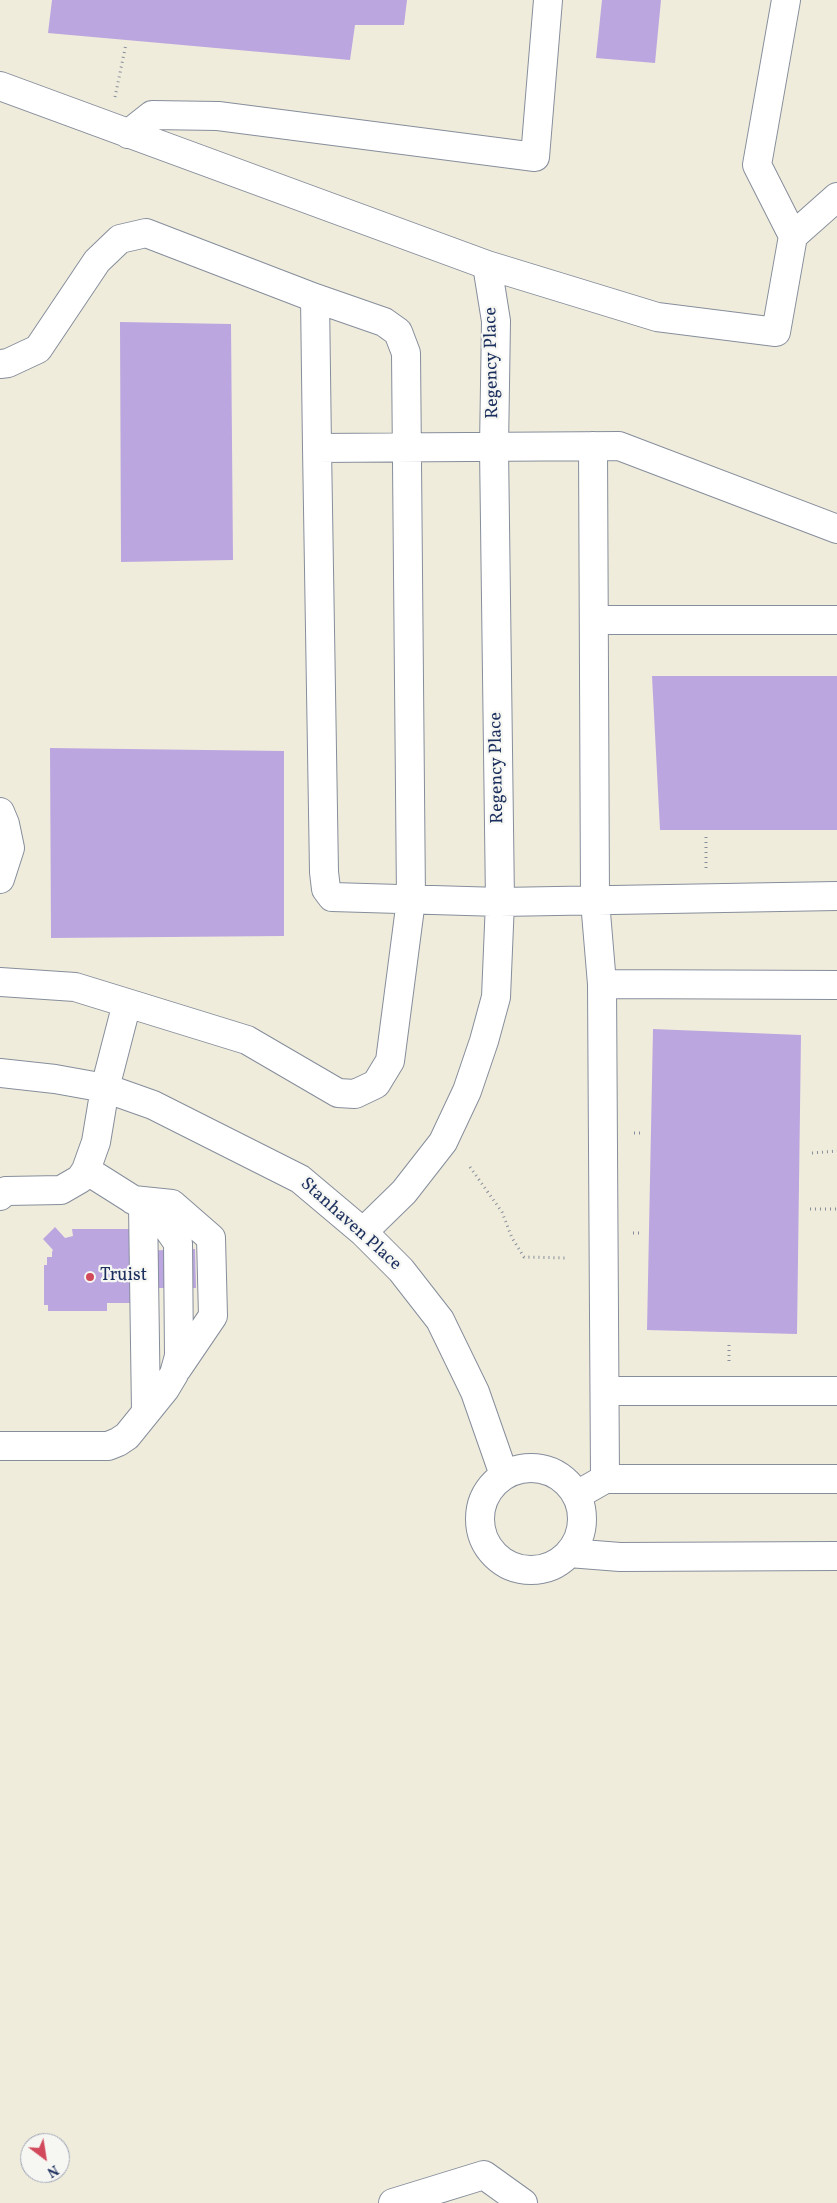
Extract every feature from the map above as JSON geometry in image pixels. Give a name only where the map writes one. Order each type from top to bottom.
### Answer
[{"type":"street","points":[[118,130],[152,115],[218,116],[535,157],[548,0]]},
{"type":"street","points":[[0,86],[487,265],[657,317],[776,332],[793,236],[757,165],[786,0]]},
{"type":"street","points":[[793,236],[837,197]]},
{"type":"street","points":[[0,364],[8,363],[38,349],[97,261],[120,239],[146,233],[315,298],[384,322],[398,332],[406,353],[411,900],[390,1060],[376,1084],[355,1094],[338,1093],[247,1040],[75,987],[0,982]]},
{"type":"street","name":"Regency Place","points":[[363,1232],[404,1192],[443,1142],[467,1091],[484,1041],[496,997],[500,902],[494,448],[496,321],[487,265]]},
{"type":"street","points":[[315,298],[326,890],[332,897],[500,902],[837,896]]},
{"type":"street","points":[[594,446],[595,901],[602,984],[606,1480]]},
{"type":"street","points":[[317,448],[406,449],[619,446],[837,529]]},
{"type":"street","points":[[594,620],[837,620]]},
{"type":"street","points":[[0,812],[5,824],[10,848],[0,879]]},
{"type":"street","points":[[602,984],[837,985]]},
{"type":"street","points":[[0,1196],[6,1192],[61,1190],[80,1179],[86,1170],[96,1142],[105,1088],[127,1003]]},
{"type":"street","name":"Stanhaven Place","points":[[0,1073],[55,1079],[105,1088],[153,1104],[300,1179],[363,1232],[401,1270],[440,1320],[475,1392],[504,1475]]},
{"type":"street","points":[[0,1446],[108,1446],[118,1442],[127,1436],[169,1382],[213,1316],[211,1238],[172,1204],[144,1208],[86,1170]]},
{"type":"street","points":[[144,1208],[169,1382]]},
{"type":"street","points":[[144,1208],[146,1412]]},
{"type":"street","points":[[605,1391],[837,1391]]},
{"type":"street","points":[[520,1468],[536,1468],[553,1472],[567,1482],[577,1495],[582,1510],[582,1525],[578,1540],[569,1553],[555,1564],[539,1569],[521,1569],[505,1563],[491,1552],[482,1537],[479,1519],[482,1502],[491,1487],[504,1475],[520,1468]]},
{"type":"street","points":[[577,1495],[606,1480],[837,1479]]},
{"type":"street","points":[[569,1553],[620,1557],[837,1556]]},
{"type":"street","points":[[393,2203],[484,2175],[523,2203]]},
{"type":"path","points":[[118,130],[126,44]]},
{"type":"path","points":[[812,1153],[837,1151]]},
{"type":"path","points":[[470,1167],[502,1212],[512,1238],[524,1257],[566,1258]]},
{"type":"path","points":[[810,1209],[837,1209]]},
{"type":"path","points":[[729,1342],[729,1367]]},
{"type":"building","points":[[52,0],[407,0],[404,25],[355,25],[350,60],[48,33]]},
{"type":"building","points":[[602,0],[661,0],[655,63],[596,58]]},
{"type":"building","points":[[120,322],[231,324],[233,560],[121,562]]},
{"type":"building","points":[[652,676],[837,676],[837,830],[660,830]]},
{"type":"building","points":[[50,748],[284,751],[284,936],[51,938]]},
{"type":"building","points":[[653,1029],[801,1035],[797,1334],[647,1330]]},
{"type":"building","name":"Truist","points":[[55,1227],[65,1238],[73,1236],[72,1229],[136,1229],[136,1251],[195,1249],[196,1288],[137,1288],[137,1303],[107,1303],[107,1311],[48,1311],[48,1305],[44,1305],[44,1265],[47,1265],[47,1257],[52,1257],[53,1250],[43,1239]]},
{"type":"place","name":"Truist","points":[[90,1277]]}]
